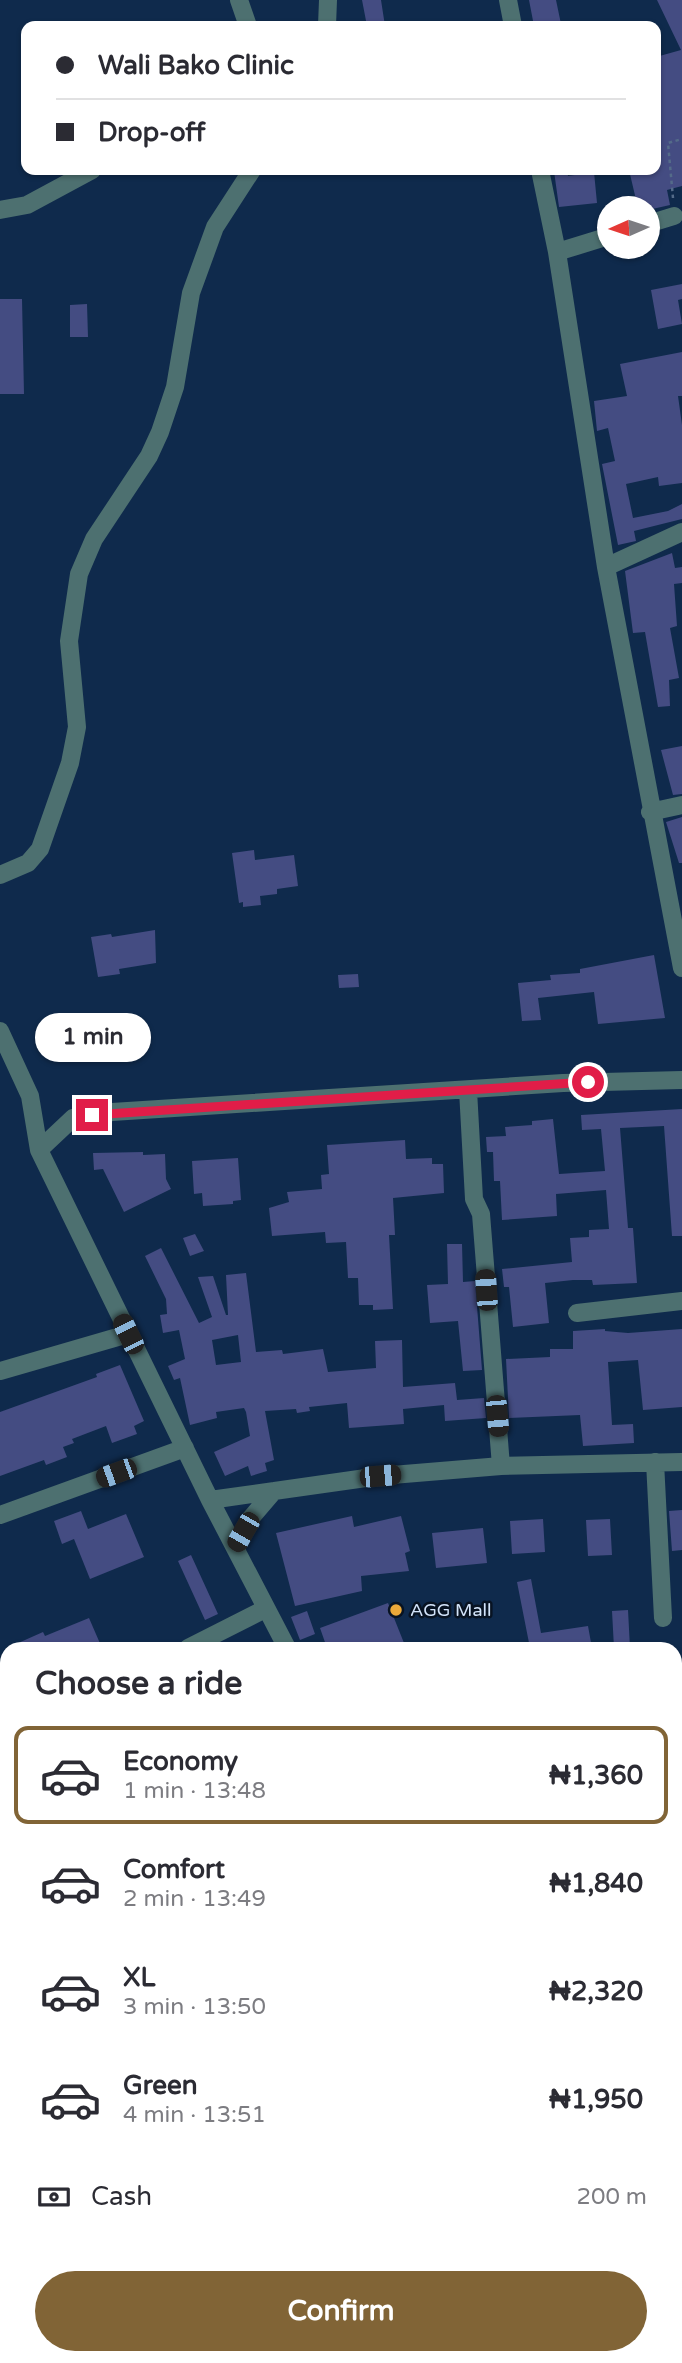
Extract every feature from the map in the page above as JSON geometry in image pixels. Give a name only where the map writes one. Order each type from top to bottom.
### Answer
[{"type":"street","points":[[239,0],[246,21]]},
{"type":"street","points":[[327,21],[328,0]]},
{"type":"street","points":[[508,0],[512,21]]},
{"type":"street","points":[[0,210],[27,205],[83,175]]},
{"type":"street","points":[[0,875],[28,863],[40,849],[70,763],[77,727],[69,641],[79,574],[94,539],[149,456],[160,432],[175,387],[191,293],[215,227],[249,175]]},
{"type":"street","points":[[541,175],[557,252],[606,567],[650,811],[682,968]]},
{"type":"street","points":[[660,220],[674,216]]},
{"type":"street","points":[[557,252],[597,240]]},
{"type":"street","points":[[606,567],[682,532]]},
{"type":"street","points":[[650,811],[682,804]]},
{"type":"street","points":[[0,1031],[30,1096],[39,1150],[210,1500],[284,1642]]},
{"type":"street","points":[[39,1150],[73,1118],[125,1111],[682,1080]]},
{"type":"street","points":[[468,1090],[474,1199],[481,1214],[501,1466]]},
{"type":"street","points":[[577,1313],[682,1301]]},
{"type":"street","points":[[0,1371],[128,1334]]},
{"type":"street","points":[[0,1515],[185,1448]]},
{"type":"street","points":[[655,1462],[663,1618]]},
{"type":"street","points":[[210,1500],[380,1476],[501,1466],[682,1462]]},
{"type":"street","points":[[235,1546],[250,1520],[274,1492]]},
{"type":"street","points":[[200,1642],[265,1609]]},
{"type":"path","points":[[674,216],[668,143],[682,139]]},
{"type":"building","points":[[362,0],[381,0],[384,21],[366,21]]},
{"type":"building","points":[[529,0],[556,0],[560,21],[533,21]]},
{"type":"building","points":[[657,0],[682,0],[682,186],[667,190],[670,205],[660,207],[660,196],[635,196],[630,175],[661,175],[661,56],[681,50]]},
{"type":"building","points":[[555,175],[594,175],[597,203],[559,207]]},
{"type":"building","points":[[682,284],[682,299],[678,300],[682,324],[658,329],[651,290]]},
{"type":"building","points":[[0,299],[22,299],[24,394],[0,394]]},
{"type":"building","points":[[87,304],[88,337],[70,337],[70,305]]},
{"type":"building","points":[[682,352],[682,396],[678,396],[682,425],[682,483],[659,486],[658,477],[626,484],[633,518],[668,511],[682,504],[682,519],[634,531],[636,541],[618,545],[602,464],[615,461],[608,428],[597,431],[594,401],[627,396],[620,364]]},
{"type":"building","points":[[672,553],[675,568],[682,567],[682,583],[674,584],[677,626],[670,628],[679,678],[669,680],[670,706],[658,707],[645,632],[633,633],[625,571]]},
{"type":"building","points":[[682,746],[682,794],[673,795],[661,750]]},
{"type":"building","points":[[682,817],[682,863],[679,863],[666,822]]},
{"type":"building","points":[[254,850],[255,860],[294,855],[298,886],[277,889],[277,894],[260,896],[261,905],[243,907],[243,902],[239,903],[232,853]]},
{"type":"building","points":[[155,930],[156,963],[119,969],[120,974],[98,977],[91,937],[111,934],[112,937]]},
{"type":"building","points":[[654,955],[665,1018],[598,1024],[594,992],[538,998],[541,1020],[522,1021],[518,983],[551,980],[550,975],[580,973],[580,969]]},
{"type":"building","points":[[358,974],[359,987],[339,988],[338,975]]},
{"type":"building","points":[[682,1109],[682,1236],[672,1236],[664,1126],[620,1128],[628,1228],[633,1228],[637,1283],[593,1285],[592,1280],[573,1280],[545,1283],[549,1323],[513,1327],[509,1287],[504,1287],[502,1269],[572,1262],[570,1238],[589,1237],[589,1230],[609,1229],[606,1190],[556,1194],[557,1216],[502,1220],[500,1181],[494,1181],[493,1152],[487,1152],[486,1137],[506,1136],[505,1127],[532,1125],[532,1121],[553,1119],[559,1174],[605,1171],[601,1129],[582,1130],[581,1115]]},
{"type":"building","points":[[405,1140],[406,1159],[432,1158],[432,1164],[443,1164],[444,1193],[393,1198],[395,1235],[389,1235],[393,1309],[373,1310],[373,1305],[359,1305],[358,1278],[348,1278],[346,1242],[326,1243],[325,1232],[272,1236],[269,1208],[289,1202],[287,1192],[322,1189],[321,1175],[329,1174],[327,1145]]},
{"type":"building","points":[[143,1152],[143,1155],[165,1154],[166,1179],[171,1189],[124,1212],[103,1169],[94,1170],[93,1153]]},
{"type":"building","points":[[238,1158],[241,1200],[233,1201],[233,1204],[203,1206],[202,1193],[194,1194],[192,1161]]},
{"type":"building","points":[[195,1234],[204,1251],[190,1256],[183,1238]]},
{"type":"building","points":[[447,1244],[462,1244],[463,1282],[475,1281],[482,1370],[463,1371],[458,1321],[430,1323],[427,1285],[448,1284]]},
{"type":"building","points":[[161,1248],[199,1323],[212,1317],[198,1277],[213,1276],[228,1315],[226,1275],[246,1273],[256,1352],[282,1350],[283,1354],[323,1349],[328,1372],[376,1368],[375,1341],[402,1340],[403,1387],[455,1383],[457,1400],[484,1398],[486,1418],[445,1421],[444,1405],[403,1409],[404,1424],[349,1428],[347,1403],[309,1407],[310,1411],[297,1413],[296,1409],[265,1411],[274,1460],[265,1463],[267,1471],[251,1476],[248,1466],[225,1476],[214,1452],[250,1436],[246,1412],[244,1408],[216,1412],[217,1418],[190,1425],[180,1378],[174,1380],[168,1366],[185,1359],[179,1330],[163,1333],[160,1315],[167,1314],[166,1299],[145,1256]],"holes":[[[238,1335],[241,1362],[216,1365],[212,1340]]]},
{"type":"building","points":[[605,1329],[628,1333],[682,1329],[682,1407],[643,1410],[638,1360],[608,1362],[612,1425],[633,1424],[634,1443],[583,1446],[580,1415],[509,1418],[506,1359],[550,1357],[550,1349],[573,1349],[573,1331]]},
{"type":"building","points":[[120,1365],[144,1421],[134,1426],[137,1434],[112,1443],[106,1426],[72,1439],[74,1443],[63,1447],[67,1457],[46,1465],[44,1460],[0,1476],[0,1412],[97,1377],[96,1374]]},
{"type":"building","points":[[682,1510],[682,1550],[672,1551],[669,1511]]},
{"type":"building","points":[[81,1511],[88,1529],[126,1514],[144,1557],[90,1579],[74,1539],[62,1544],[54,1521]]},
{"type":"building","points":[[352,1516],[354,1527],[401,1516],[410,1551],[405,1553],[409,1571],[361,1576],[362,1591],[295,1606],[276,1533]]},
{"type":"building","points":[[543,1519],[545,1552],[512,1554],[510,1521]]},
{"type":"building","points":[[610,1519],[612,1555],[588,1556],[586,1520]]},
{"type":"building","points":[[483,1528],[487,1563],[436,1568],[432,1533]]},
{"type":"building","points":[[191,1555],[218,1614],[205,1620],[178,1561]]},
{"type":"building","points":[[531,1579],[541,1633],[588,1626],[591,1642],[529,1642],[517,1582]]},
{"type":"building","points":[[388,1603],[404,1642],[325,1642],[320,1628]]},
{"type":"building","points":[[628,1610],[630,1642],[614,1642],[612,1611]]},
{"type":"building","points":[[307,1611],[315,1634],[300,1640],[291,1617]]},
{"type":"building","points":[[89,1618],[99,1642],[20,1642],[43,1632],[45,1636]]},
{"type":"place","name":"AGG Mall","points":[[396,1610]]},
{"type":"route","points":[[92,1115],[588,1082]]}]
